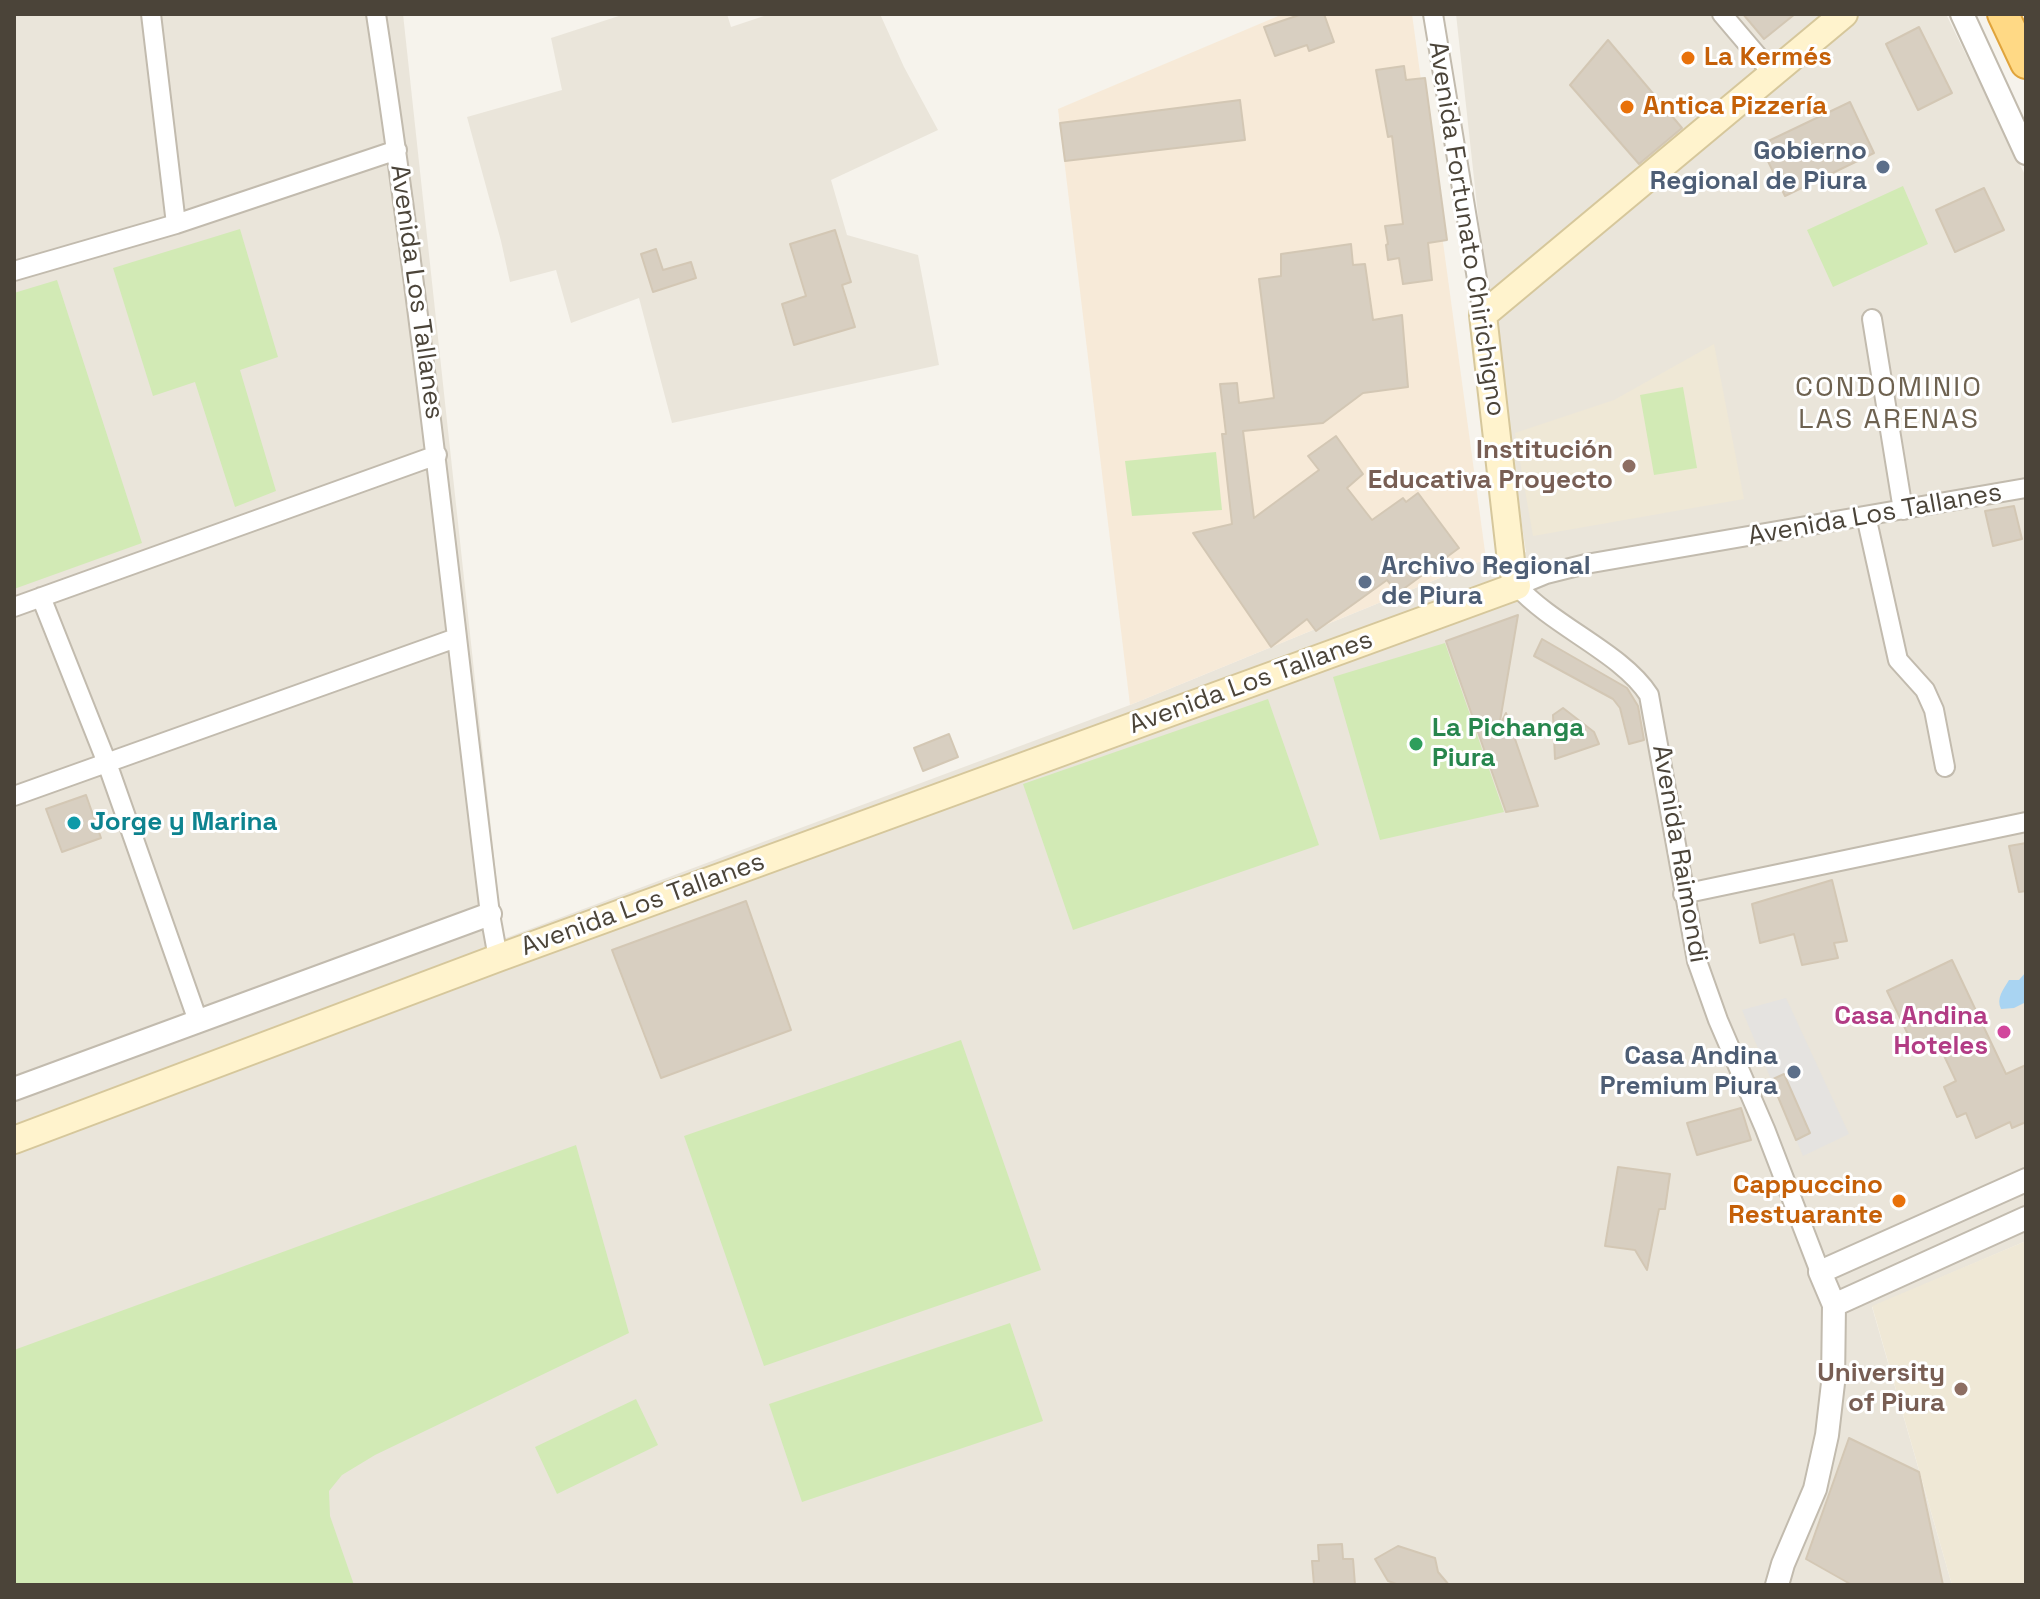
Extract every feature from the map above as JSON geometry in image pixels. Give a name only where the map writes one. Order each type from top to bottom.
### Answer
[{"type":"highway","points":[[2003,14],[2026,63]]},
{"type":"main road","points":[[1483,315],[1844,14]]},
{"type":"main road","name":"Avenida Fortunato Chirichigno","points":[[1483,315],[1511,561],[1517,586]]},
{"type":"main road","name":"Avenida Los Tallanes","points":[[14,1140],[498,958],[1517,586]]},
{"type":"street","points":[[151,14],[176,224]]},
{"type":"street","name":"Avenida Los Tallanes","points":[[376,14],[437,455],[456,638],[498,958]]},
{"type":"street","name":"Avenida Fortunato Chirichigno","points":[[1433,14],[1483,315]]},
{"type":"street","points":[[1722,14],[1773,74]]},
{"type":"street","points":[[1962,14],[2026,153]]},
{"type":"street","points":[[14,271],[176,224],[397,150]]},
{"type":"street","points":[[1872,319],[1903,510]]},
{"type":"street","points":[[14,607],[437,455]]},
{"type":"street","name":"Avenida Los Tallanes","points":[[1517,586],[1546,574],[1586,564],[2026,488]]},
{"type":"street","points":[[1866,516],[1898,660],[1925,690],[1934,710],[1945,767]]},
{"type":"street","name":"Avenida Raimondi","points":[[1517,586],[1541,611],[1638,678],[1649,695],[1697,961],[1834,1305]]},
{"type":"street","points":[[41,597],[107,763],[198,1021]]},
{"type":"street","points":[[14,796],[456,638]]},
{"type":"street","points":[[1683,894],[2026,822]]},
{"type":"street","points":[[14,1089],[490,914]]},
{"type":"street","points":[[1820,1272],[2026,1180]]},
{"type":"street","points":[[1777,1585],[1815,1489],[1827,1435],[1833,1383],[1834,1305],[2026,1218]]},
{"type":"shaded area","points":[[14,14],[403,14],[503,939],[1130,705],[1486,559],[1526,552],[1486,288],[1456,14],[1946,14],[2026,177],[2026,1241],[1872,1307],[1952,1585],[14,1585]]},
{"type":"shaded area","points":[[625,14],[727,14],[731,27],[770,14],[880,14],[938,130],[831,180],[847,235],[918,255],[939,365],[672,423],[639,298],[571,323],[556,270],[510,282],[467,117],[562,90],[551,38]]},
{"type":"shaded area","points":[[1283,14],[1412,14],[1486,559],[1130,705],[1058,109]]},
{"type":"shaded area","name":"Institución Educativa Proyecto","points":[[1714,344],[1744,499],[1533,536],[1515,433],[1614,400]]},
{"type":"shaded area","name":"Casa Andina Premium Piura","points":[[1786,998],[1849,1134],[1803,1156],[1742,1010]]},
{"type":"shaded area","name":"University of Piura","points":[[2026,1241],[2026,1585],[1952,1585],[1872,1306]]},
{"type":"green space","points":[[1903,186],[1928,244],[1833,287],[1807,230]]},
{"type":"green space","points":[[240,229],[278,357],[240,370],[276,491],[235,507],[195,382],[153,396],[113,268]]},
{"type":"green space","points":[[57,280],[142,543],[14,589],[14,293]]},
{"type":"green space","points":[[1683,387],[1697,468],[1654,475],[1640,395]]},
{"type":"green space","points":[[1216,452],[1222,510],[1132,516],[1125,461]]},
{"type":"green space","name":"La Pichanga Piura","points":[[1445,643],[1504,812],[1380,840],[1333,677]]},
{"type":"green space","points":[[1268,699],[1319,845],[1073,930],[1023,784]]},
{"type":"green space","points":[[961,1040],[1041,1270],[764,1366],[684,1136]]},
{"type":"green space","points":[[576,1145],[629,1333],[375,1455],[342,1475],[329,1491],[330,1516],[354,1585],[14,1585],[14,1350]]},
{"type":"green space","points":[[1010,1323],[1043,1421],[802,1502],[769,1404]]},
{"type":"green space","points":[[636,1399],[658,1445],[557,1494],[535,1447]]},
{"type":"water","points":[[2026,972],[2026,1002],[2014,1008],[2001,1009],[2000,998],[2009,980],[2019,980]]},
{"type":"building","points":[[1302,14],[1324,14],[1334,42],[1309,51],[1307,45],[1275,56],[1264,27]]},
{"type":"building","points":[[1743,14],[1795,14],[1764,39]]},
{"type":"building","points":[[1919,27],[1952,93],[1918,110],[1886,44]]},
{"type":"building","name":"Antica Pizzería","points":[[1608,40],[1682,128],[1639,164],[1570,85]]},
{"type":"building","points":[[1404,66],[1406,80],[1425,78],[1447,240],[1428,243],[1432,280],[1403,284],[1399,258],[1388,260],[1386,245],[1385,226],[1403,224],[1392,136],[1388,137],[1376,70]]},
{"type":"building","points":[[1240,100],[1245,140],[1065,161],[1060,123]]},
{"type":"building","points":[[1850,102],[1874,153],[1785,196],[1760,145]]},
{"type":"building","points":[[1984,188],[2004,230],[1955,252],[1936,210]]},
{"type":"building","points":[[835,230],[851,282],[842,285],[855,327],[794,345],[782,304],[806,296],[790,244]]},
{"type":"building","points":[[1351,244],[1353,265],[1365,264],[1373,320],[1402,315],[1408,387],[1363,393],[1323,423],[1243,431],[1254,518],[1319,470],[1308,456],[1336,436],[1363,474],[1347,488],[1372,520],[1403,498],[1406,502],[1418,493],[1459,548],[1398,593],[1387,580],[1316,631],[1307,619],[1271,647],[1193,533],[1232,524],[1220,384],[1237,383],[1239,403],[1274,398],[1259,279],[1281,276],[1281,254]]},
{"type":"building","points":[[656,249],[663,270],[691,262],[696,278],[653,292],[641,254]]},
{"type":"building","points":[[2014,506],[2022,539],[1993,546],[1985,511]]},
{"type":"building","points":[[1518,615],[1499,727],[1506,713],[1538,806],[1506,812],[1446,641]]},
{"type":"building","points":[[1542,639],[1627,688],[1638,706],[1644,740],[1629,744],[1620,708],[1613,699],[1534,656]]},
{"type":"building","points":[[1563,708],[1594,732],[1599,744],[1555,759],[1553,715]]},
{"type":"building","points":[[949,734],[958,757],[923,771],[914,748]]},
{"type":"building","name":"Jorge y Marina","points":[[86,795],[101,838],[62,852],[46,809]]},
{"type":"building","points":[[2026,843],[2026,891],[2019,892],[2009,846]]},
{"type":"building","points":[[1832,880],[1847,941],[1834,943],[1838,958],[1802,965],[1794,934],[1760,943],[1752,904]]},
{"type":"building","points":[[746,901],[791,1030],[661,1078],[612,950]]},
{"type":"building","points":[[1952,960],[2006,1074],[2026,1065],[2026,1122],[2012,1128],[2010,1122],[1976,1138],[1966,1113],[1957,1117],[1944,1087],[1956,1081],[1939,1045],[1918,1055],[1887,991]]},
{"type":"building","points":[[1784,1074],[1810,1133],[1796,1140],[1771,1080]]},
{"type":"building","points":[[1741,1108],[1751,1140],[1697,1155],[1687,1123]]},
{"type":"building","points":[[1618,1167],[1670,1174],[1665,1209],[1659,1209],[1647,1270],[1635,1250],[1605,1246]]},
{"type":"building","points":[[1849,1438],[1919,1472],[1943,1585],[1852,1585],[1806,1559]]},
{"type":"building","points":[[1342,1544],[1343,1559],[1353,1559],[1355,1585],[1314,1585],[1312,1561],[1319,1561],[1318,1545]]},
{"type":"building","points":[[1398,1546],[1435,1558],[1438,1572],[1449,1585],[1399,1585],[1388,1581],[1375,1559]]},
{"type":"place","name":"La Kermés","points":[[1688,58]]},
{"type":"place","name":"Antica Pizzería","points":[[1627,107]]},
{"type":"place","name":"Gobierno Regional de Piura","points":[[1883,167]]},
{"type":"place","name":"Institución Educativa Proyecto","points":[[1629,466]]},
{"type":"place","name":"Archivo Regional de Piura","points":[[1365,582]]},
{"type":"place","name":"La Pichanga Piura","points":[[1416,744]]},
{"type":"place","name":"Jorge y Marina","points":[[74,823]]},
{"type":"place","name":"Casa Andina Hoteles","points":[[2004,1032]]},
{"type":"place","name":"Casa Andina Premium Piura","points":[[1794,1072]]},
{"type":"place","name":"Cappuccino Restuarante","points":[[1899,1201]]},
{"type":"place","name":"University of Piura","points":[[1961,1389]]},
{"type":"district","name":"CONDOMINIO LAS ARENAS","points":[[1889,404]]}]
